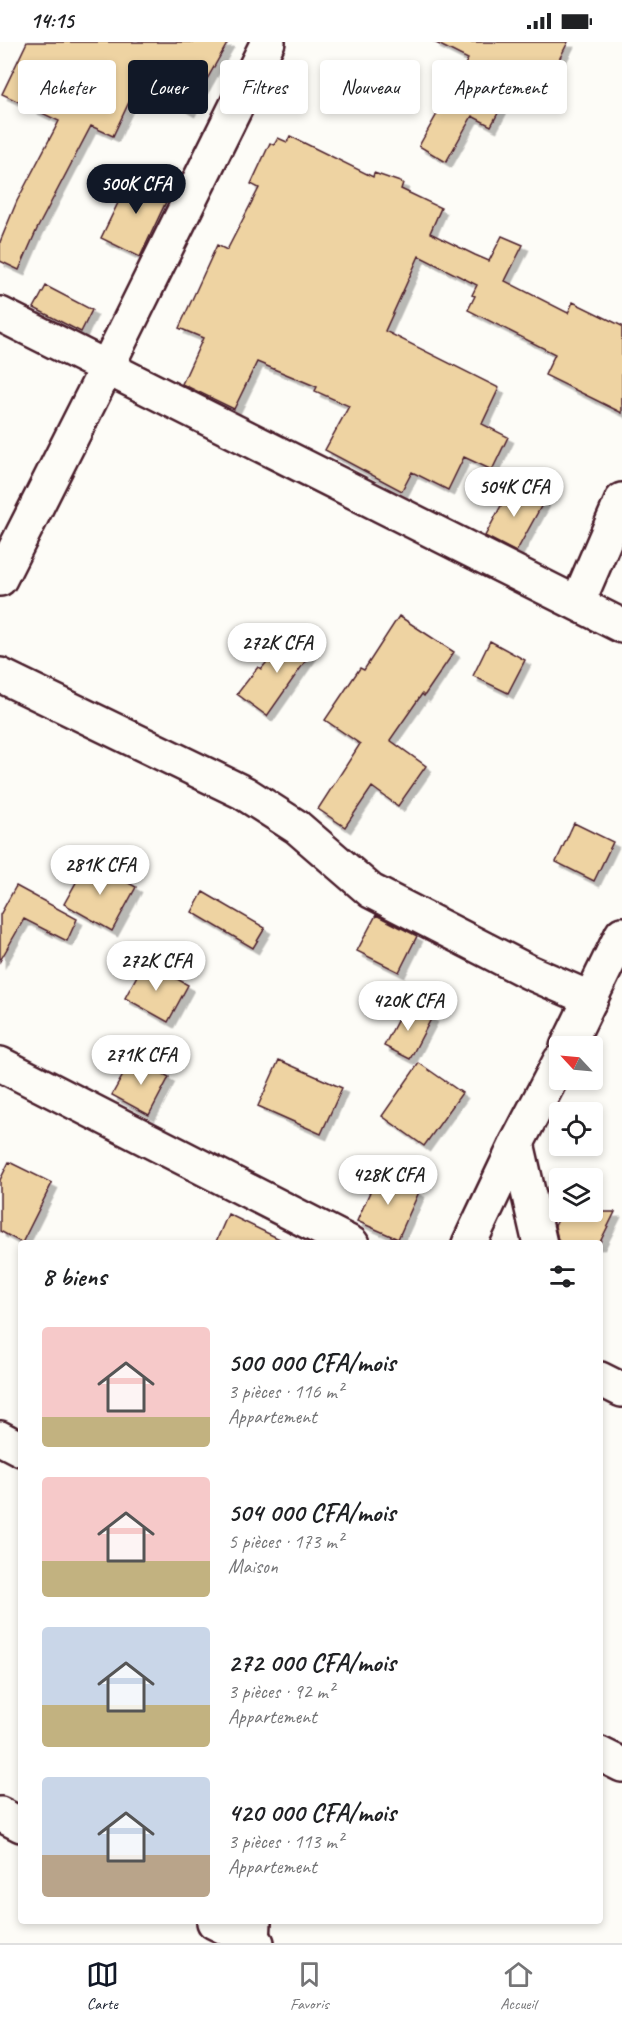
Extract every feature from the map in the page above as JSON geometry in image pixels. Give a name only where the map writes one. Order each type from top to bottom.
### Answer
[{"type":"street","points":[[0,579],[268,42]]},
{"type":"street","points":[[0,314],[622,626]]},
{"type":"street","points":[[578,602],[622,500]]},
{"type":"street","points":[[0,675],[244,793],[297,827],[371,891],[529,972],[591,999]]},
{"type":"street","points":[[572,1036],[622,934]]},
{"type":"street","points":[[0,1064],[344,1240]]},
{"type":"street","points":[[471,1240],[549,1081]]},
{"type":"street","points":[[517,1143],[539,1240]]},
{"type":"street","points":[[603,1380],[622,1390]]},
{"type":"street","points":[[0,1438],[18,1447]]},
{"type":"street","points":[[603,1756],[622,1765]]},
{"type":"street","points":[[0,1814],[18,1823]]},
{"type":"street","points":[[219,1924],[255,1937]]},
{"type":"building","points":[[27,42],[228,42],[208,77],[208,60],[128,60],[128,104],[113,136],[91,126],[37,229],[19,270],[0,261],[0,242],[17,201],[59,121],[44,114],[116,114],[116,60],[18,60]]},
{"type":"building","points":[[434,42],[568,42],[559,60],[468,59]]},
{"type":"building","points":[[18,61],[18,102],[2,94]]},
{"type":"building","points":[[437,114],[498,114],[491,126],[472,116],[446,162],[419,146]]},
{"type":"building","points":[[290,136],[373,177],[374,173],[403,183],[401,189],[441,208],[430,233],[475,255],[489,261],[502,236],[523,245],[505,281],[568,313],[573,302],[622,326],[622,413],[545,375],[555,354],[468,310],[475,296],[472,295],[477,285],[419,256],[385,331],[499,388],[482,424],[508,437],[492,470],[464,457],[448,490],[412,472],[402,491],[325,450],[349,406],[315,391],[317,387],[257,362],[234,409],[182,384],[203,338],[179,328],[217,245],[227,250],[259,188],[251,184],[270,143],[274,145],[278,138],[287,142]]},
{"type":"building","points":[[133,172],[171,191],[140,257],[101,238]]},
{"type":"building","points":[[46,286],[92,310],[81,332],[34,308]]},
{"type":"building","points":[[513,483],[544,501],[516,552],[485,536]]},
{"type":"building","points":[[399,616],[454,652],[390,740],[426,766],[398,806],[372,787],[345,827],[318,809],[360,744],[325,720],[360,668],[364,670]]},
{"type":"building","points":[[293,631],[316,646],[267,716],[237,694],[258,667],[261,669]]},
{"type":"building","points":[[490,641],[525,660],[508,693],[473,676]]},
{"type":"building","points":[[574,823],[613,842],[594,881],[556,862]]},
{"type":"building","points":[[88,861],[136,887],[112,931],[64,904]]},
{"type":"building","points":[[16,886],[77,919],[67,941],[24,919],[0,961],[0,915]]},
{"type":"building","points":[[203,892],[265,928],[253,948],[192,912]]},
{"type":"building","points":[[376,915],[417,936],[399,972],[357,951]]},
{"type":"building","points":[[145,961],[188,985],[168,1022],[125,998]]},
{"type":"building","points":[[406,1004],[432,1017],[410,1059],[384,1046]]},
{"type":"building","points":[[133,1057],[169,1077],[149,1115],[112,1095]]},
{"type":"building","points":[[279,1060],[342,1088],[321,1134],[258,1106]]},
{"type":"building","points":[[419,1063],[462,1093],[424,1146],[382,1116]]},
{"type":"building","points":[[9,1162],[52,1183],[24,1240],[18,1241],[0,1231],[0,1180]]},
{"type":"building","points":[[378,1174],[419,1192],[398,1239],[357,1221]]},
{"type":"building","points":[[603,1212],[615,1212],[601,1240],[558,1240],[555,1226],[557,1222],[603,1222]]},
{"type":"building","points":[[228,1214],[282,1240],[217,1240]]}]
